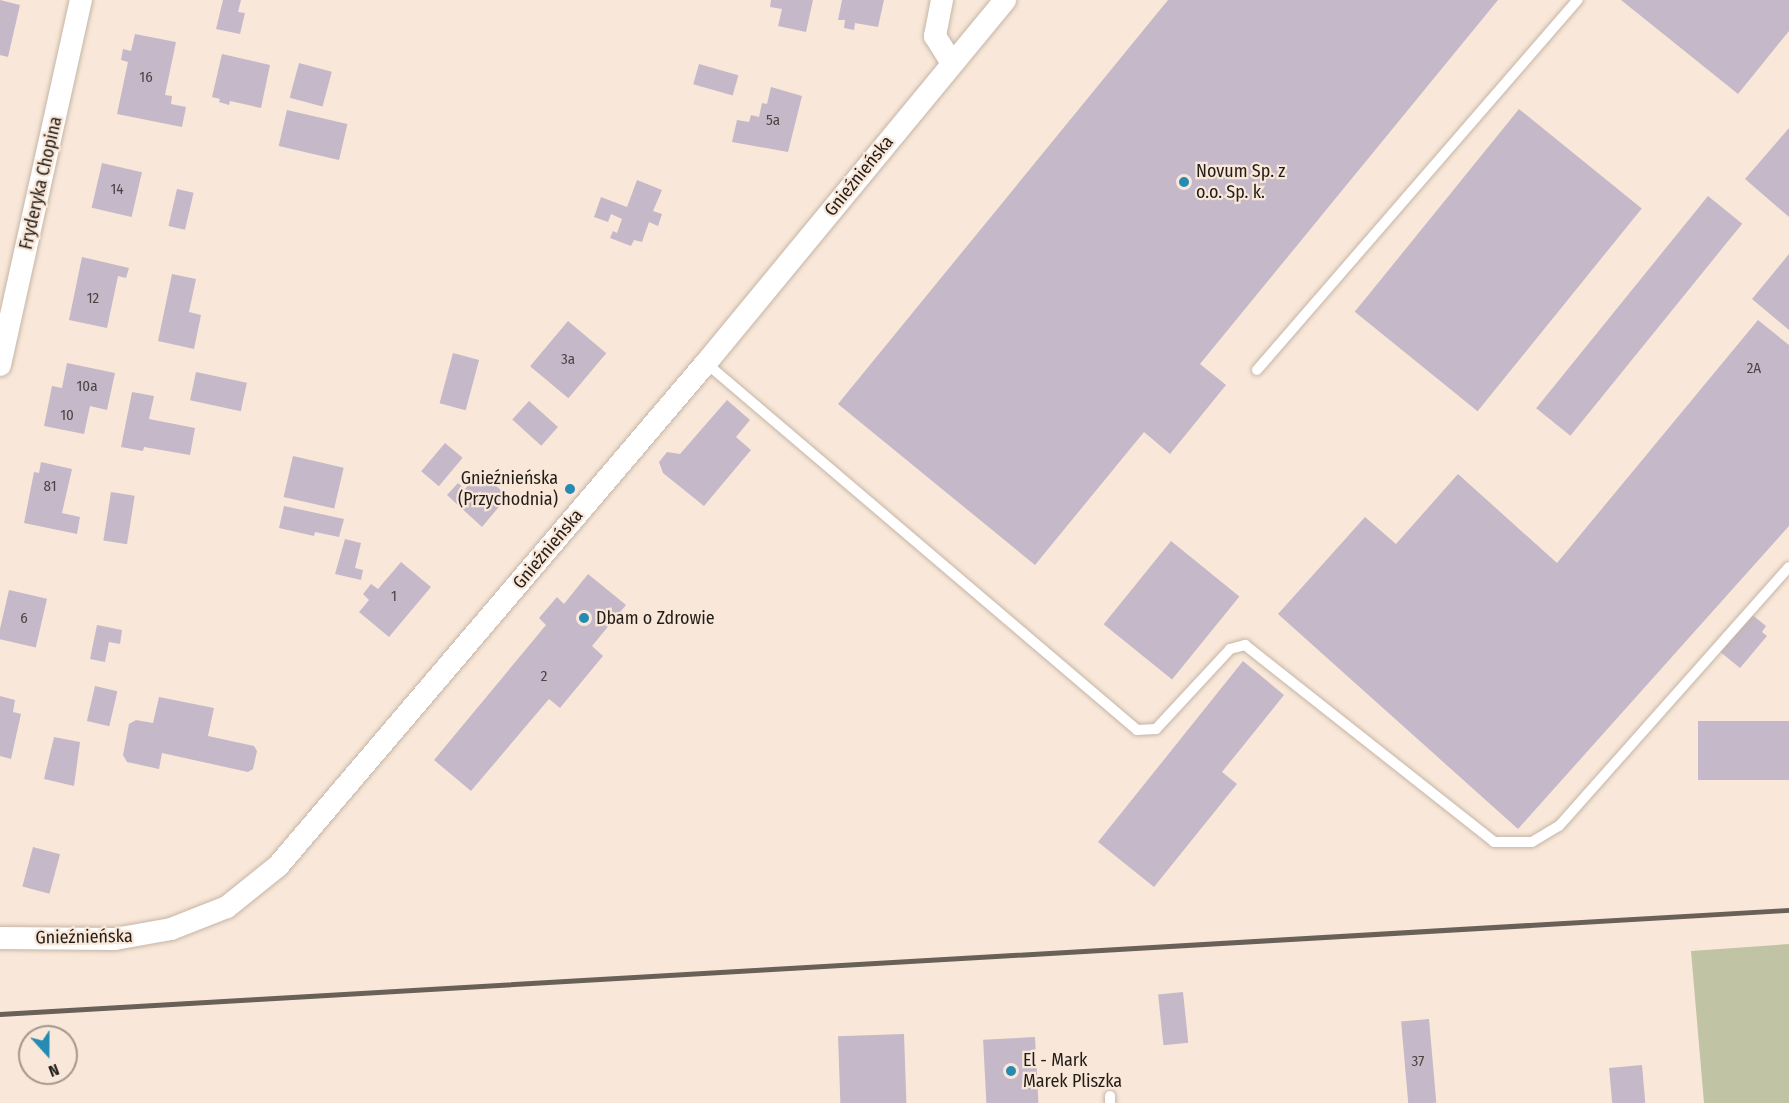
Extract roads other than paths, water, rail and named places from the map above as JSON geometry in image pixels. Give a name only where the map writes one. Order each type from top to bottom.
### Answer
[{"type":"street","name":"Fryderyka Chopina","points":[[0,365],[81,0]]},
{"type":"street","points":[[942,0],[935,36],[951,63]]},
{"type":"street","name":"Gnieźnieńska","points":[[0,938],[115,939],[146,935],[171,929],[227,907],[257,886],[284,859],[706,363],[1005,0]]},
{"type":"lane","points":[[1257,370],[1578,0]]},
{"type":"lane","points":[[706,363],[1137,730],[1156,729],[1230,648],[1245,645],[1494,842],[1532,842],[1559,826],[1789,567]]},
{"type":"railway","points":[[0,1014],[1789,910]]},
{"type":"place","name":"Novum Sp. z o.o. Sp. k.","points":[[1184,182]]},
{"type":"place","name":"Gnieźnieńska (Przychodnia)","points":[[570,489]]},
{"type":"place","name":"Dbam o Zdrowie","points":[[584,618]]},
{"type":"place","name":"El - Mark Marek Pliszka","points":[[1011,1071]]}]
